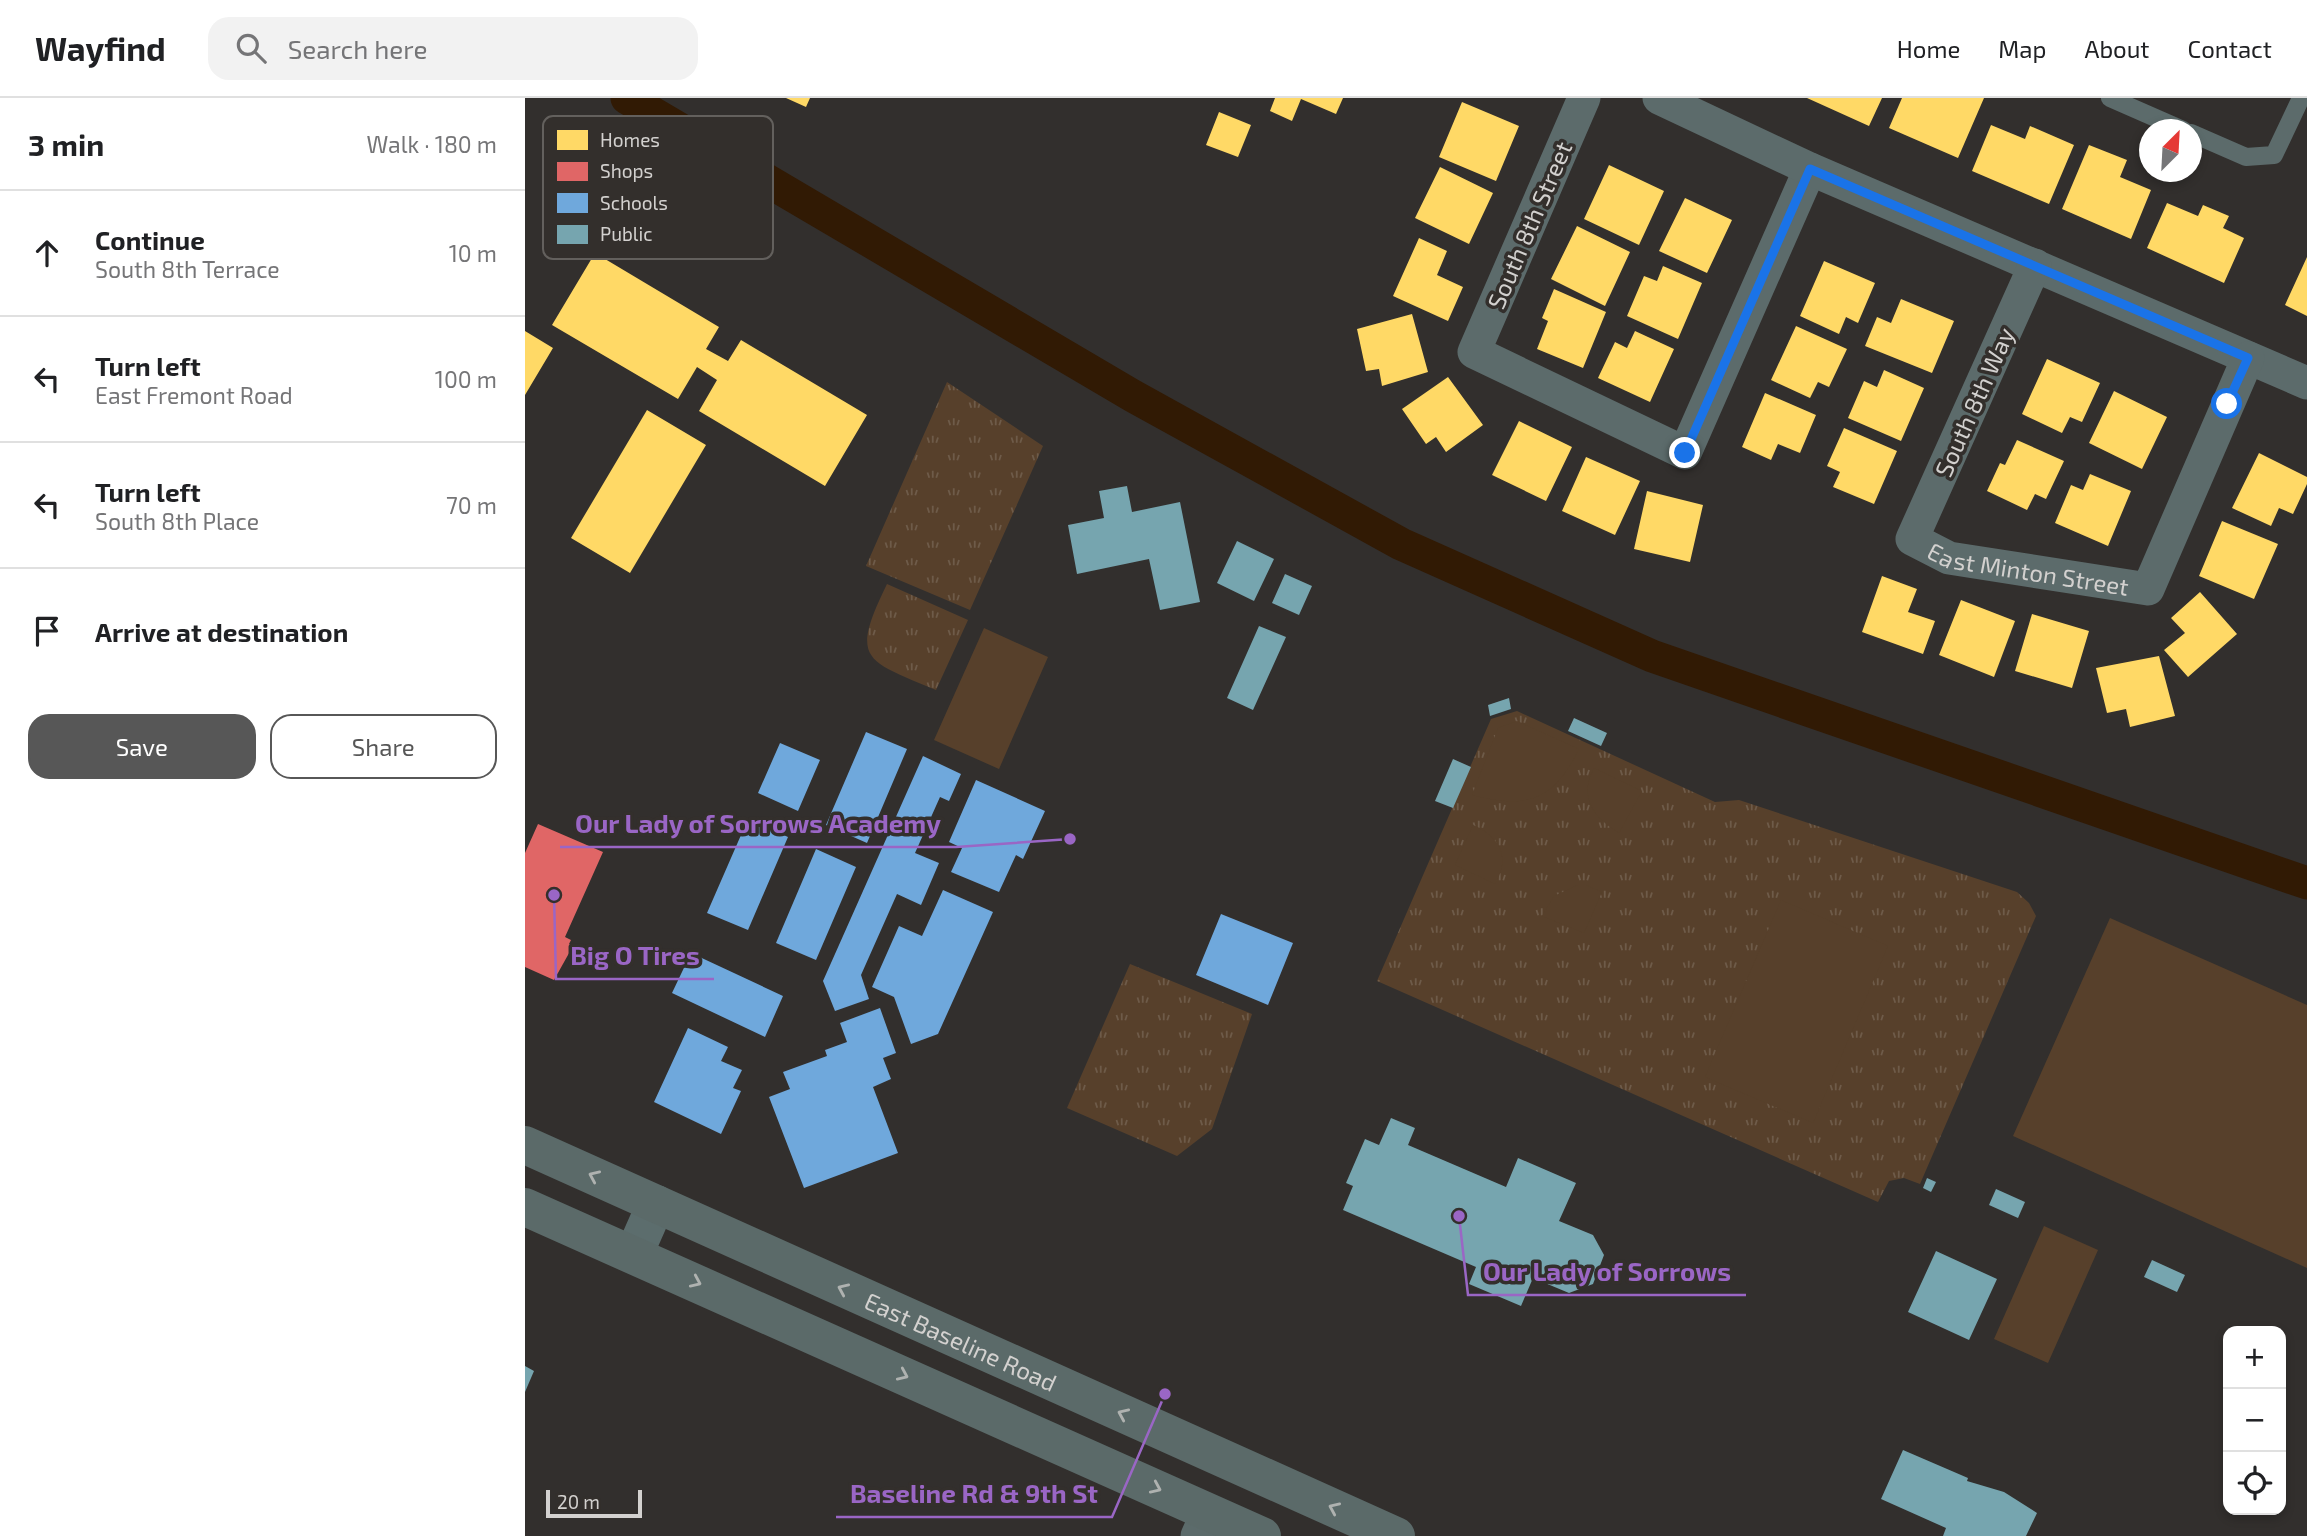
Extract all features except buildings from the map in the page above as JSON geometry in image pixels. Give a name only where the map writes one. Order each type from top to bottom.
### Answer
[{"type":"main road","name":"East Baseline Road","points":[[525,1145],[1396,1536]]},
{"type":"main road","points":[[633,1254],[656,1204]]},
{"type":"main road","points":[[525,1207],[633,1254],[1202,1524],[1262,1536]]},
{"type":"main road","points":[[1202,1524],[1231,1462]]},
{"type":"street","name":"South 8th Street","points":[[1584,98],[1473,352],[1685,453],[1810,169]]},
{"type":"street","points":[[1659,98],[1810,169],[2307,383]]},
{"type":"street","name":"South 8th Way","points":[[1912,539],[2035,265]]},
{"type":"street","name":"East Minton Street","points":[[1912,539],[1949,558],[2148,589],[2248,358]]},
{"type":"lane","points":[[2111,98],[2158,119]]},
{"type":"lane","points":[[2202,137],[2246,157],[2274,155],[2301,98]]},
{"type":"green space","points":[[947,382],[1043,446],[970,610],[866,566]]},
{"type":"green space","points":[[887,584],[968,620],[936,690],[893,671],[879,663],[871,654],[867,643],[869,628]]},
{"type":"green space","points":[[984,628],[1048,657],[999,769],[934,740]]},
{"type":"green space","points":[[1517,711],[1715,802],[1739,800],[2017,892],[2029,903],[2036,916],[1920,1184],[1904,1178],[1889,1181],[1878,1202],[1377,981],[1491,719]]},
{"type":"green space","points":[[1517,721],[1579,749],[1569,767],[1548,791],[1523,801],[1472,795],[1498,728]]},
{"type":"green space","points":[[1594,768],[1642,791],[1619,833],[1602,821],[1591,806],[1588,788]]},
{"type":"green space","points":[[1473,825],[1490,835],[1500,849],[1502,865],[1495,884],[1455,865]]},
{"type":"green space","points":[[1578,885],[1586,885],[1602,892],[1584,933],[1542,916],[1554,896]]},
{"type":"green space","points":[[1781,900],[1888,946],[1813,1123],[1705,1077]]},
{"type":"green space","points":[[2110,918],[2307,1005],[2307,1268],[2013,1136]]},
{"type":"green space","points":[[1130,964],[1252,1014],[1212,1129],[1177,1156],[1067,1108]]},
{"type":"green space","points":[[2044,1226],[2098,1250],[2048,1363],[1994,1339]]},
{"type":"waterway","points":[[627,98],[658,116]]},
{"type":"waterway","points":[[773,184],[1133,396],[1401,544],[1652,656],[2307,883]]},
{"type":"place","name":"Our Lady of Sorrows Academy","points":[[1070,839]]},
{"type":"place","name":"Big O Tires","points":[[554,895]]},
{"type":"place","name":"Our Lady of Sorrows","points":[[1459,1216]]},
{"type":"place","name":"Baseline Rd & 9th St","points":[[1165,1394]]},
{"type":"route","points":[[1685,453],[1810,169],[2248,358],[2227,404]]}]
